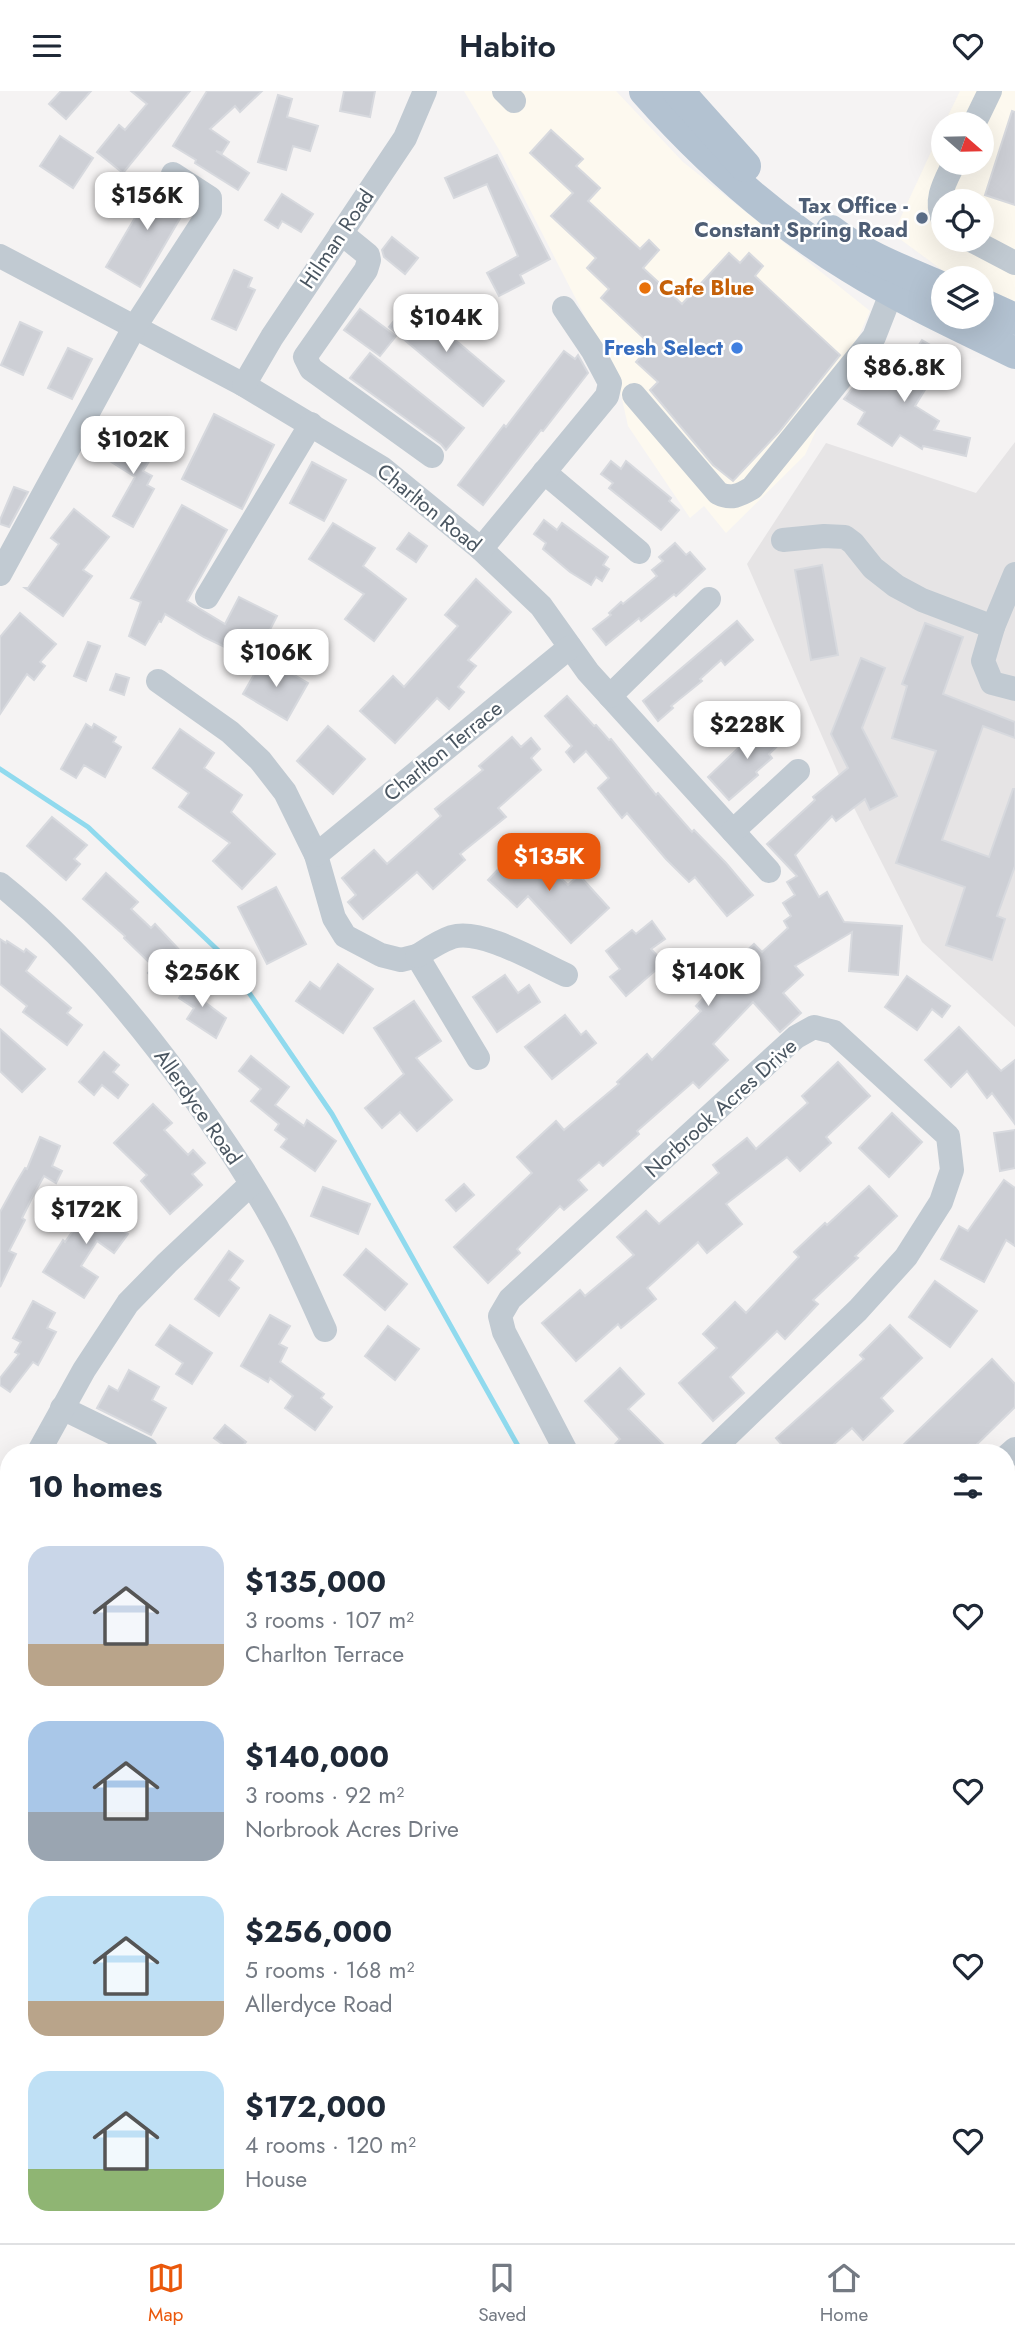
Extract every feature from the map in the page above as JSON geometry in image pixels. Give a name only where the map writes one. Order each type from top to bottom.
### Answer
[{"type":"main road","points":[[645,91],[680,132],[752,195],[848,266],[898,281],[931,286]]},
{"type":"main road","points":[[678,91],[742,163],[898,281],[1015,353]]},
{"type":"main road","points":[[994,309],[1015,319]]},
{"type":"street","name":"Hilman Road","points":[[244,385],[272,337],[405,138],[425,91]]},
{"type":"street","points":[[980,112],[990,91]]},
{"type":"street","points":[[0,574],[134,328],[210,211],[210,198],[173,174]]},
{"type":"street","points":[[341,233],[368,255],[369,260],[366,270],[304,357],[306,362],[311,369],[432,456]]},
{"type":"street","points":[[994,252],[1015,263]]},
{"type":"street","name":"Charlton Road","points":[[0,256],[244,385],[382,468],[481,549],[541,606],[588,672],[769,871]]},
{"type":"street","points":[[634,395],[718,493],[726,497],[739,496],[752,488],[874,337],[898,281]]},
{"type":"street","points":[[481,549],[607,396],[610,383],[593,351],[564,308]]},
{"type":"street","points":[[207,597],[311,424]]},
{"type":"street","points":[[544,472],[639,551]]},
{"type":"street","points":[[783,540],[845,537],[873,568],[896,586],[922,600],[993,627]]},
{"type":"street","points":[[1015,573],[993,627],[983,661],[992,683],[1015,689]]},
{"type":"street","points":[[610,696],[709,599]]},
{"type":"street","name":"Charlton Terrace","points":[[316,855],[570,647]]},
{"type":"street","points":[[158,681],[230,732],[260,760],[285,792],[316,855],[334,918],[345,936],[381,955],[401,960],[417,956],[453,937],[470,936],[494,942],[566,975]]},
{"type":"street","points":[[733,831],[798,771]]},
{"type":"street","name":"Allerdyce Road","points":[[0,884],[31,909],[113,992],[155,1045],[223,1139],[251,1184],[284,1242],[325,1330]]},
{"type":"street","points":[[417,956],[478,1058]]},
{"type":"street","name":"Norbrook Acres Drive","points":[[562,1444],[504,1332],[500,1315],[510,1299],[796,1037],[814,1027],[834,1033],[948,1136],[952,1170],[941,1202],[906,1257],[858,1310],[718,1444]]},
{"type":"street","points":[[43,1444],[84,1370],[128,1303],[251,1184]]},
{"type":"street","points":[[62,1408],[136,1444]]},
{"type":"shaded area","points":[[464,91],[616,91],[683,162],[870,311],[805,455],[726,533],[704,506],[690,518],[628,426],[618,381],[501,153]]},
{"type":"shaded area","name":"Tax Office - Constant Spring Road","points":[[960,91],[1015,91],[1015,324],[994,308],[994,266],[937,266],[893,234],[931,152],[931,175],[994,175],[994,112],[950,112]]},
{"type":"shaded area","points":[[1015,442],[1015,1027],[922,942],[849,798],[747,564],[826,443],[976,493]]},
{"type":"building","points":[[61,91],[91,91],[66,119],[49,104]]},
{"type":"building","points":[[131,91],[190,91],[123,173],[97,152],[119,125],[125,130],[147,104]]},
{"type":"building","points":[[207,91],[262,91],[240,112],[235,106],[210,129],[229,142],[222,153],[216,151],[249,173],[238,190],[173,146]]},
{"type":"building","points":[[344,91],[375,91],[370,117],[340,111]]},
{"type":"building","points":[[278,95],[292,99],[287,117],[318,126],[310,151],[293,146],[286,170],[258,162]]},
{"type":"building","points":[[1012,111],[1015,112],[1015,205],[994,198],[994,189],[987,189],[991,175],[994,175],[994,167]]},
{"type":"building","points":[[551,130],[583,159],[576,166],[600,188],[588,201],[640,249],[649,240],[659,250],[643,268],[682,304],[729,253],[740,263],[749,253],[763,266],[755,276],[840,355],[779,432],[733,481],[713,465],[650,390],[658,382],[636,362],[651,345],[601,298],[609,289],[587,268],[596,258],[551,216],[573,193],[530,153]]},
{"type":"building","points":[[60,136],[93,158],[73,188],[40,166]]},
{"type":"building","points":[[497,155],[550,259],[520,275],[524,283],[499,296],[487,273],[518,256],[487,184],[454,198],[445,178]]},
{"type":"building","points":[[153,177],[187,201],[179,213],[182,215],[140,287],[106,267],[136,216],[132,212]]},
{"type":"building","points":[[282,194],[313,214],[301,232],[282,221],[278,228],[265,220]]},
{"type":"building","points":[[392,237],[418,258],[405,274],[384,257],[382,250]]},
{"type":"building","points":[[234,270],[252,278],[248,287],[255,290],[236,330],[212,319]]},
{"type":"building","points":[[410,302],[504,381],[483,406],[389,327]]},
{"type":"building","points":[[360,309],[396,336],[380,356],[344,330]]},
{"type":"building","points":[[20,322],[42,332],[23,375],[1,365]]},
{"type":"building","points":[[922,340],[939,350],[931,362],[939,367],[915,406],[939,421],[934,430],[970,438],[966,456],[923,446],[922,449],[900,435],[892,446],[858,424],[865,412],[844,399],[865,372],[883,384],[904,350],[912,356]]},
{"type":"building","points":[[68,348],[92,359],[72,399],[48,388]]},
{"type":"building","points":[[564,351],[575,359],[578,355],[588,373],[483,505],[458,485]]},
{"type":"building","points":[[370,353],[464,428],[446,450],[350,378]]},
{"type":"building","points":[[214,414],[274,445],[242,509],[182,479]]},
{"type":"building","points":[[140,435],[158,447],[143,471],[152,476],[147,485],[154,489],[133,527],[113,516],[135,477],[105,458],[119,437],[133,446]]},
{"type":"building","points":[[611,461],[621,469],[626,461],[671,498],[669,501],[679,510],[661,530],[609,488],[613,483],[601,474]]},
{"type":"building","points":[[312,462],[346,480],[324,521],[290,503]]},
{"type":"building","points":[[14,487],[28,492],[9,527],[0,524],[0,520]]},
{"type":"building","points":[[182,505],[227,530],[187,601],[225,624],[239,597],[277,616],[254,661],[204,637],[165,614],[145,645],[129,636],[141,602],[131,598]]},
{"type":"building","points":[[74,509],[109,537],[83,570],[92,576],[63,616],[25,588],[28,588],[59,544],[51,538]]},
{"type":"building","points":[[544,520],[557,530],[562,523],[608,557],[603,565],[609,569],[602,581],[596,577],[591,585],[570,572],[543,549],[546,543],[534,534]]},
{"type":"building","points":[[333,523],[375,548],[363,566],[406,599],[374,641],[345,619],[364,594],[309,559]]},
{"type":"building","points":[[409,533],[427,546],[416,562],[397,549]]},
{"type":"building","points":[[675,543],[686,555],[690,552],[705,569],[676,596],[674,594],[641,621],[639,618],[606,645],[593,629],[611,615],[609,613],[621,602],[623,604],[657,576],[652,570],[663,561],[659,557]]},
{"type":"building","points":[[822,565],[838,655],[811,660],[795,570]]},
{"type":"building","points":[[476,579],[511,612],[468,660],[476,666],[458,687],[464,692],[449,709],[437,698],[395,743],[360,711],[393,676],[404,687],[458,626],[445,615]]},
{"type":"building","points":[[20,613],[56,644],[40,662],[45,666],[34,680],[27,674],[0,714],[0,637]]},
{"type":"building","points":[[737,621],[753,640],[725,665],[721,660],[658,721],[643,701]]},
{"type":"building","points":[[925,623],[963,637],[943,694],[1015,722],[1015,738],[983,726],[942,840],[989,857],[1015,789],[1015,866],[997,916],[1005,919],[992,960],[946,945],[965,887],[896,863],[936,751],[892,738],[907,686],[902,684]]},
{"type":"building","points":[[88,642],[100,646],[86,681],[74,676]]},
{"type":"building","points":[[264,657],[308,683],[287,720],[243,694]]},
{"type":"building","points":[[861,658],[885,668],[862,728],[897,796],[870,810],[865,799],[836,821],[832,816],[795,855],[819,897],[827,892],[844,922],[902,926],[898,975],[849,971],[852,932],[795,966],[803,975],[783,993],[801,1013],[780,1032],[753,1002],[713,1044],[728,1060],[699,1088],[693,1082],[637,1131],[639,1134],[603,1166],[599,1162],[578,1180],[587,1190],[564,1210],[560,1206],[517,1249],[520,1253],[488,1283],[454,1247],[532,1173],[517,1157],[556,1121],[564,1130],[619,1084],[617,1082],[647,1054],[652,1060],[701,1011],[696,1006],[726,973],[724,972],[754,944],[762,952],[788,928],[784,921],[791,916],[783,903],[795,895],[787,882],[797,876],[767,844],[815,800],[813,797],[848,768],[831,734]]},
{"type":"building","points":[[116,674],[129,678],[124,695],[110,690]]},
{"type":"building","points":[[567,696],[594,726],[611,739],[656,795],[658,793],[692,832],[694,830],[753,895],[727,916],[695,877],[689,882],[627,813],[622,818],[598,788],[609,778],[586,751],[574,762],[566,752],[572,746],[545,716]]},
{"type":"building","points":[[770,720],[787,737],[769,754],[772,758],[756,772],[758,775],[729,800],[708,777],[752,735],[754,738]]},
{"type":"building","points":[[86,724],[92,728],[94,724],[116,737],[113,742],[121,747],[105,777],[84,765],[76,778],[61,769]]},
{"type":"building","points":[[328,726],[365,759],[333,794],[297,761]]},
{"type":"building","points":[[180,729],[214,753],[204,768],[242,795],[231,812],[275,854],[242,889],[213,861],[230,843],[179,807],[189,793],[153,768]]},
{"type":"building","points":[[512,737],[521,747],[531,738],[540,749],[531,758],[541,770],[498,808],[506,817],[460,854],[465,860],[433,889],[417,872],[363,919],[348,902],[356,895],[342,878],[374,850],[387,864],[441,816],[435,809],[483,770],[479,766]]},
{"type":"building","points":[[52,817],[87,845],[74,859],[80,864],[66,880],[27,846]]},
{"type":"building","points":[[523,843],[568,885],[579,875],[609,908],[571,943],[528,896],[517,907],[488,880]]},
{"type":"building","points":[[106,873],[138,902],[131,909],[151,928],[155,924],[186,957],[160,984],[148,973],[154,967],[125,936],[83,899]]},
{"type":"building","points":[[276,887],[306,944],[267,964],[238,907]]},
{"type":"building","points":[[652,921],[665,939],[651,949],[664,963],[626,996],[610,977],[620,969],[606,951],[632,930],[636,934]]},
{"type":"building","points":[[0,939],[24,952],[26,949],[36,957],[26,971],[71,1008],[67,1013],[82,1025],[67,1045],[23,1012],[27,1006],[0,984]]},
{"type":"building","points":[[338,964],[373,989],[343,1033],[296,1001],[310,982],[320,989]]},
{"type":"building","points":[[505,975],[518,993],[529,985],[540,1002],[497,1032],[473,997]]},
{"type":"building","points":[[907,976],[950,1006],[942,1017],[932,1009],[917,1030],[885,1007]]},
{"type":"building","points":[[192,978],[209,989],[202,1000],[226,1018],[216,1038],[187,1019],[194,1008],[179,998]]},
{"type":"building","points":[[414,1001],[441,1041],[416,1058],[452,1100],[417,1131],[400,1112],[382,1128],[365,1108],[404,1074],[374,1028]]},
{"type":"building","points":[[565,1015],[581,1035],[586,1031],[596,1043],[552,1079],[525,1047]]},
{"type":"building","points":[[959,1027],[1001,1071],[1015,1060],[1015,1124],[992,1093],[987,1098],[967,1071],[951,1087],[925,1060]]},
{"type":"building","points":[[0,1029],[45,1069],[22,1092],[0,1071]]},
{"type":"building","points":[[104,1052],[119,1065],[113,1072],[128,1085],[118,1098],[102,1085],[94,1095],[79,1082]]},
{"type":"building","points":[[251,1056],[289,1087],[275,1105],[304,1126],[307,1120],[336,1141],[315,1171],[281,1147],[287,1139],[275,1130],[279,1124],[251,1101],[261,1089],[239,1071]]},
{"type":"building","points":[[838,1062],[870,1096],[826,1137],[831,1143],[800,1171],[787,1157],[726,1204],[742,1224],[707,1253],[698,1242],[647,1288],[656,1299],[621,1328],[618,1324],[576,1361],[542,1323],[580,1290],[585,1296],[634,1255],[617,1237],[646,1211],[659,1224],[719,1173],[713,1165],[747,1138],[756,1149],[808,1103],[802,1096]]},
{"type":"building","points":[[153,1104],[172,1123],[164,1130],[188,1155],[193,1150],[205,1163],[192,1174],[202,1185],[170,1214],[141,1181],[147,1175],[114,1143]]},
{"type":"building","points":[[892,1113],[922,1142],[889,1177],[859,1148]]},
{"type":"building","points":[[1015,1130],[1015,1168],[1000,1171],[994,1133]]},
{"type":"building","points":[[40,1137],[60,1146],[52,1166],[62,1171],[56,1183],[44,1176],[35,1192],[22,1218],[25,1220],[9,1251],[16,1254],[0,1287],[0,1212],[25,1168],[27,1169]]},
{"type":"building","points":[[1004,1180],[1015,1188],[1015,1246],[1006,1240],[984,1282],[941,1259],[959,1226],[968,1231]]},
{"type":"building","points":[[464,1184],[474,1195],[456,1211],[446,1200]]},
{"type":"building","points":[[869,1186],[897,1216],[855,1256],[858,1258],[813,1300],[818,1304],[785,1339],[777,1331],[730,1377],[744,1393],[713,1421],[679,1383],[717,1348],[703,1334],[735,1302],[746,1313],[799,1257],[794,1252]]},
{"type":"building","points":[[323,1187],[370,1204],[358,1234],[311,1216]]},
{"type":"building","points":[[98,1195],[125,1214],[117,1226],[128,1234],[114,1253],[97,1241],[81,1266],[98,1277],[84,1298],[43,1272],[63,1240],[65,1242]]},
{"type":"building","points":[[366,1249],[407,1284],[385,1310],[344,1275]]},
{"type":"building","points":[[229,1251],[243,1261],[229,1280],[239,1288],[219,1316],[195,1299]]},
{"type":"building","points":[[935,1281],[977,1311],[950,1347],[909,1317]]},
{"type":"building","points":[[33,1301],[55,1313],[47,1328],[56,1332],[38,1365],[33,1362],[10,1392],[0,1385],[0,1378],[19,1354],[15,1352],[21,1342],[13,1338]]},
{"type":"building","points":[[270,1315],[290,1326],[279,1344],[287,1348],[280,1362],[324,1394],[321,1398],[332,1407],[315,1430],[285,1408],[293,1396],[270,1378],[268,1382],[241,1366]]},
{"type":"building","points":[[170,1325],[212,1353],[192,1384],[176,1374],[183,1363],[156,1345]]},
{"type":"building","points":[[890,1325],[922,1358],[881,1398],[893,1411],[863,1440],[852,1428],[834,1444],[781,1444],[776,1438],[864,1359],[860,1355]]},
{"type":"building","points":[[388,1326],[419,1349],[395,1380],[365,1356]]},
{"type":"building","points":[[992,1359],[1015,1384],[1015,1407],[977,1444],[904,1444]]},
{"type":"building","points":[[620,1368],[644,1394],[628,1409],[663,1444],[615,1444],[620,1439],[585,1401]]},
{"type":"building","points":[[129,1370],[159,1387],[152,1400],[166,1408],[151,1435],[97,1408],[109,1386],[118,1391]]},
{"type":"building","points":[[225,1425],[246,1442],[222,1444],[214,1438]]},
{"type":"waterway","points":[[0,769],[88,827],[224,956],[332,1114],[517,1444]]},
{"type":"place","name":"Tax Office - Constant Spring Road","points":[[922,218]]},
{"type":"place","name":"Cafe Blue","points":[[645,288]]},
{"type":"place","name":"Fresh Select","points":[[737,348]]}]
